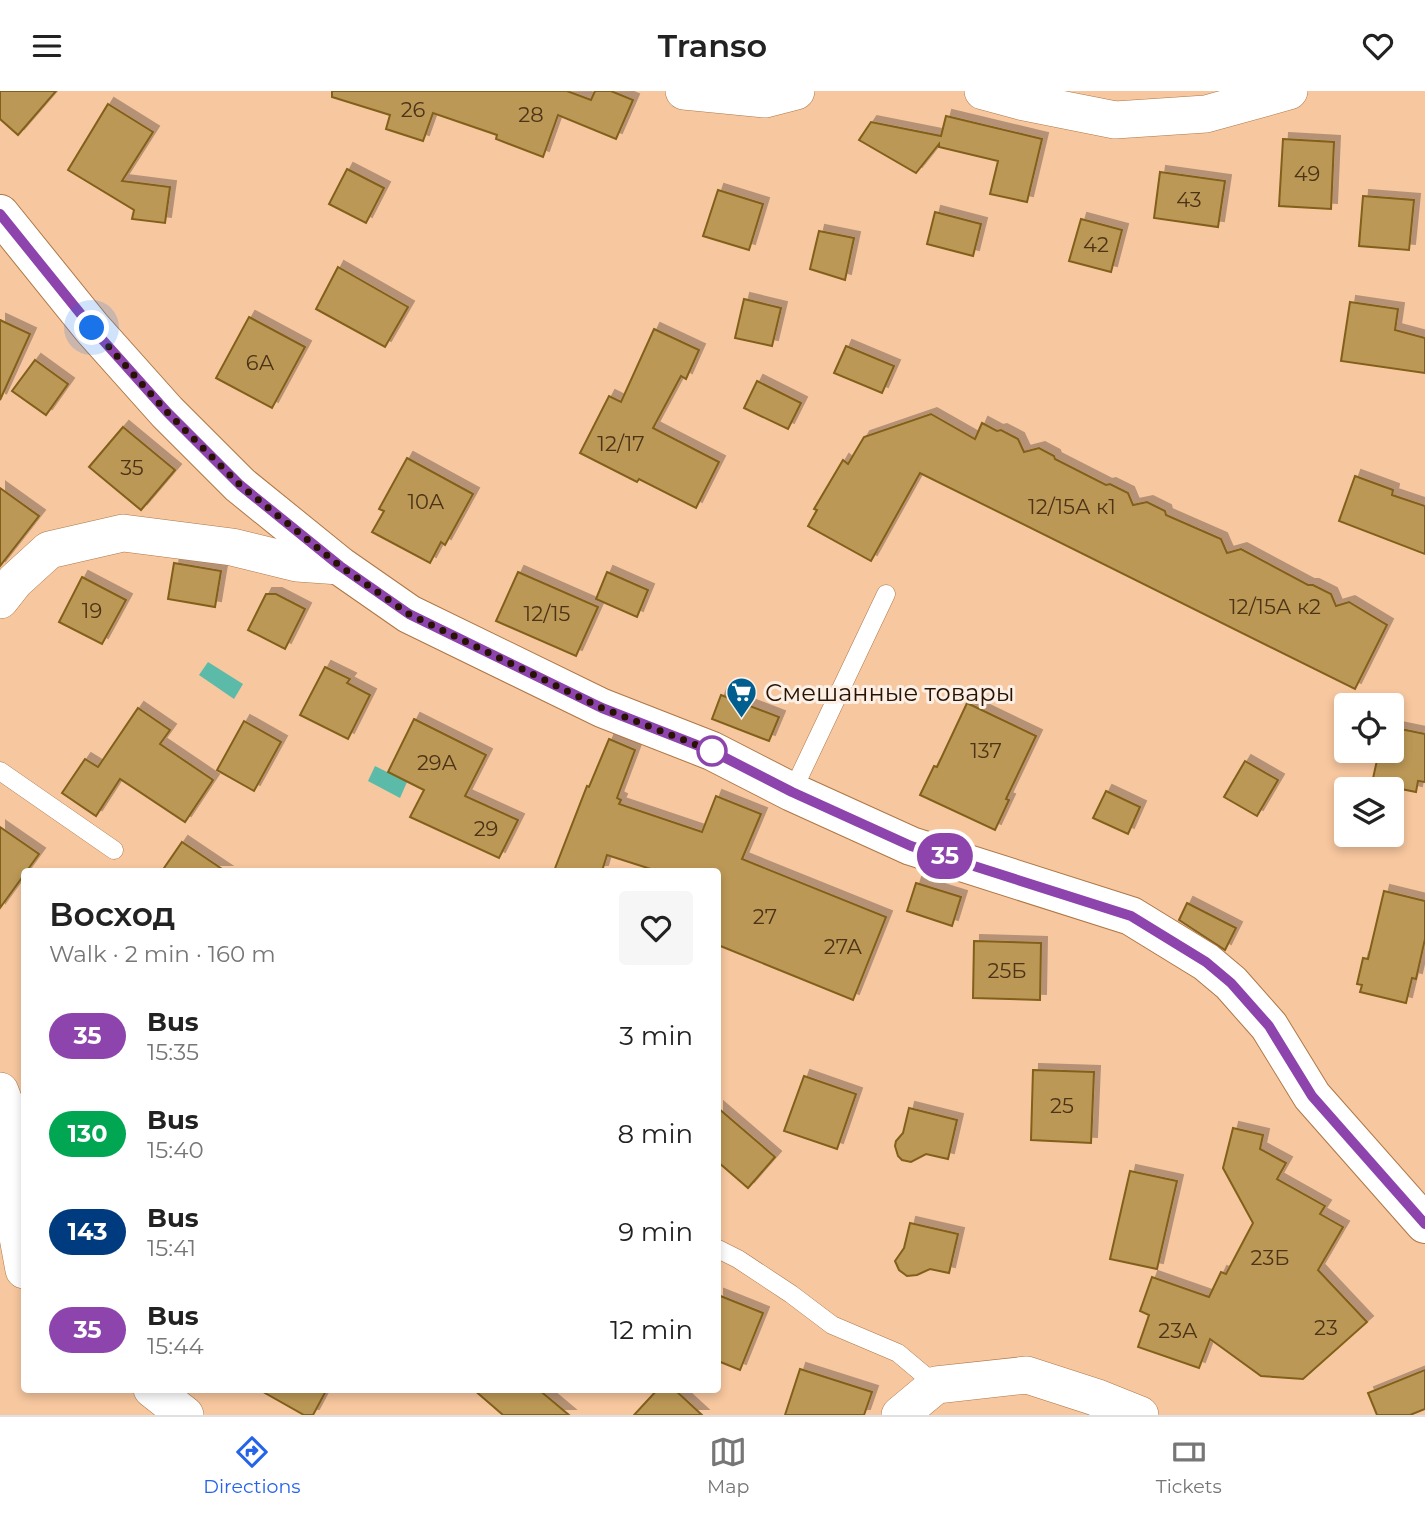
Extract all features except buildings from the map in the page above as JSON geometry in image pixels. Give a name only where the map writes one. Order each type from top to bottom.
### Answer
[{"type":"street","points":[[684,91],[765,99],[796,91]]},
{"type":"street","points":[[983,91],[1115,120],[1206,114],[1289,91]]},
{"type":"street","points":[[0,214],[92,328],[167,412],[240,485],[340,566],[409,614],[602,708],[712,751],[792,792],[911,846],[1131,916],[1206,962],[1231,983],[1269,1026],[1312,1096],[1425,1224]]},
{"type":"street","points":[[0,600],[15,581],[49,550],[123,533],[232,547],[297,563],[340,566]]},
{"type":"street","points":[[0,1091],[13,1125],[13,1210],[21,1254]]},
{"type":"street","points":[[900,1415],[936,1385],[1027,1375],[1096,1397],[1140,1415]]},
{"type":"street","points":[[157,1393],[185,1415]]},
{"type":"lane","points":[[792,792],[886,594]]},
{"type":"lane","points":[[0,771],[114,851]]},
{"type":"lane","points":[[721,1250],[738,1258],[832,1325],[898,1353],[936,1385]]},
{"type":"water","points":[[208,662],[243,684],[234,699],[199,675]]},
{"type":"water","points":[[375,766],[407,782],[400,798],[368,781]]},
{"type":"bus line","name":"35","points":[[0,214],[92,328],[167,412],[240,485],[340,566],[409,614],[602,708],[712,751],[792,792],[911,846],[1131,916],[1206,962],[1231,983],[1269,1026],[1312,1096],[1425,1224]]},
{"type":"place","name":"Смешанные товары","points":[[742,720]]},
{"type":"route","points":[[92,328],[167,412],[240,485],[340,566],[409,614],[602,708],[712,751]]}]
